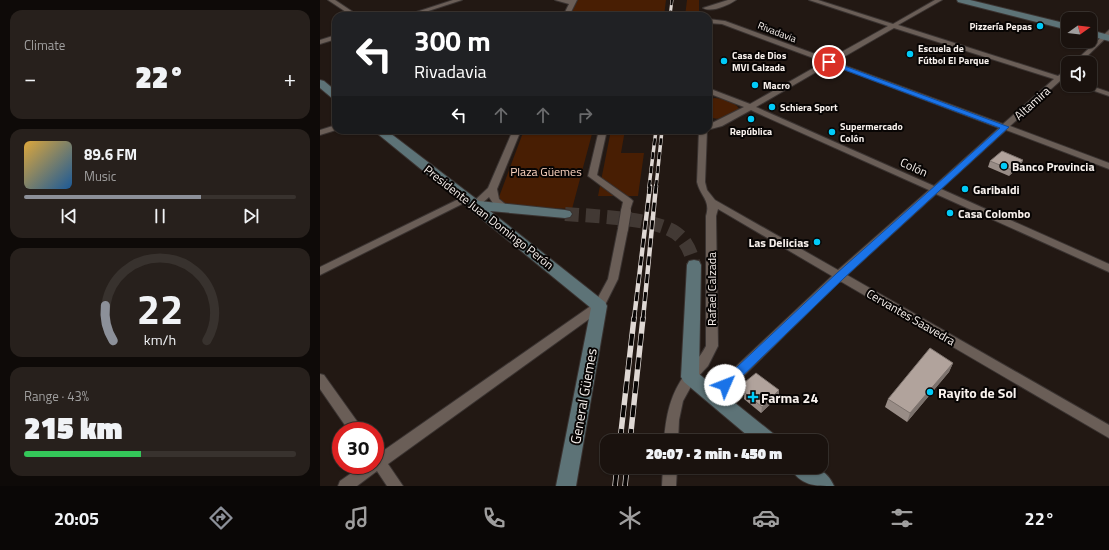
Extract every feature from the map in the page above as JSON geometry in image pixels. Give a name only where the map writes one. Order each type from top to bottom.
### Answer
[{"type":"street","points":[[331,0],[350,12]]},
{"type":"street","points":[[558,0],[573,2],[568,12]]},
{"type":"street","points":[[706,0],[706,12]]},
{"type":"street","points":[[706,8],[719,6],[733,0]]},
{"type":"street","points":[[812,0],[1061,79]]},
{"type":"street","points":[[712,127],[751,107],[939,0]]},
{"type":"street","points":[[961,0],[1061,25]]},
{"type":"street","points":[[423,12],[454,1]]},
{"type":"street","name":"Rivadavia","points":[[712,21],[723,22],[1109,166]]},
{"type":"street","points":[[1097,34],[1107,36]]},
{"type":"street","points":[[1084,56],[1107,36]]},
{"type":"street","points":[[320,42],[332,38]]},
{"type":"street","name":"Altamira","points":[[714,396],[840,276],[1005,127],[1061,82]]},
{"type":"street","points":[[320,83],[332,93]]},
{"type":"street","points":[[1097,90],[1109,94]]},
{"type":"street","name":"Colón","points":[[712,92],[751,107],[1109,268]]},
{"type":"street","points":[[320,132],[332,128]]},
{"type":"street","name":"Presidente Juan Domingo Perón","points":[[383,134],[599,306]]},
{"type":"street","points":[[505,208],[493,197],[492,189],[515,134]]},
{"type":"street","points":[[384,455],[599,306],[613,279],[628,201],[592,176],[602,134]]},
{"type":"street","points":[[703,134],[702,190],[712,202]]},
{"type":"street","points":[[320,271],[470,202],[492,189]]},
{"type":"street","points":[[470,202],[505,208],[565,214]]},
{"type":"street","name":"Cervantes Saavedra","points":[[712,202],[1109,432]]},
{"type":"street","name":"Rafael Calzada","points":[[671,434],[672,420],[677,400],[690,377],[704,362],[712,346],[712,202]]},
{"type":"street","points":[[694,265],[690,377],[760,434]]},
{"type":"street","name":"General Güemes","points":[[566,486],[599,306]]},
{"type":"street","points":[[320,379],[351,422]]},
{"type":"street","points":[[384,470],[396,486]]},
{"type":"street","points":[[345,486],[360,474]]},
{"type":"street","points":[[669,486],[670,474]]},
{"type":"street","points":[[809,474],[824,486]]},
{"type":"green space","points":[[577,0],[666,0],[664,12],[572,12]]},
{"type":"green space","points":[[687,0],[699,0],[699,12],[686,12]]},
{"type":"green space","points":[[714,98],[728,101],[735,104],[739,109],[724,118],[712,118],[712,99]]},
{"type":"green space","name":"Plaza Güemes","points":[[523,134],[592,134],[572,209],[496,205]]},
{"type":"green space","points":[[610,134],[624,134],[621,153],[644,153],[638,196],[598,196]]},
{"type":"building","points":[[1002,151],[1023,160],[1012,170],[990,161]]},
{"type":"building","points":[[930,348],[953,363],[910,413],[888,399]]},
{"type":"building","points":[[756,373],[779,390],[762,407],[745,393],[745,382]]},
{"type":"tunnel","points":[[565,214],[639,221],[667,228],[680,236],[686,243],[694,265]]},
{"type":"railway","points":[[670,12],[672,0]]},
{"type":"railway","points":[[649,187],[656,134]]},
{"type":"railway","points":[[656,187],[662,134]]},
{"type":"railway","points":[[634,319],[650,186]]},
{"type":"railway","points":[[643,319],[656,186]]},
{"type":"railway","points":[[621,434],[634,318]]},
{"type":"railway","points":[[631,434],[643,318]]},
{"type":"railway","points":[[615,486],[616,474]]},
{"type":"railway","points":[[625,486],[626,474]]},
{"type":"place","name":"Pizzería Pepas","points":[[1040,26]]},
{"type":"place","name":"Escuela de Fútbol El Parque","points":[[910,54]]},
{"type":"place","name":"Casa de Dios MVI Calzada","points":[[724,61]]},
{"type":"place","name":"Macro","points":[[755,85]]},
{"type":"place","name":"Schiera Sport","points":[[772,107]]},
{"type":"place","name":"República","points":[[751,119]]},
{"type":"place","name":"Supermercado Colón","points":[[832,132]]},
{"type":"place","name":"Banco Provincia","points":[[1004,166]]},
{"type":"place","name":"Garibaldi","points":[[965,189]]},
{"type":"place","name":"Casa Colombo","points":[[950,213]]},
{"type":"place","name":"Las Delicias","points":[[817,242]]},
{"type":"place","name":"Rayito de Sol","points":[[930,392]]},
{"type":"place","name":"Farma 24","points":[[753,397]]},
{"type":"route","points":[[725,385],[840,276],[1005,127],[829,62]]}]
